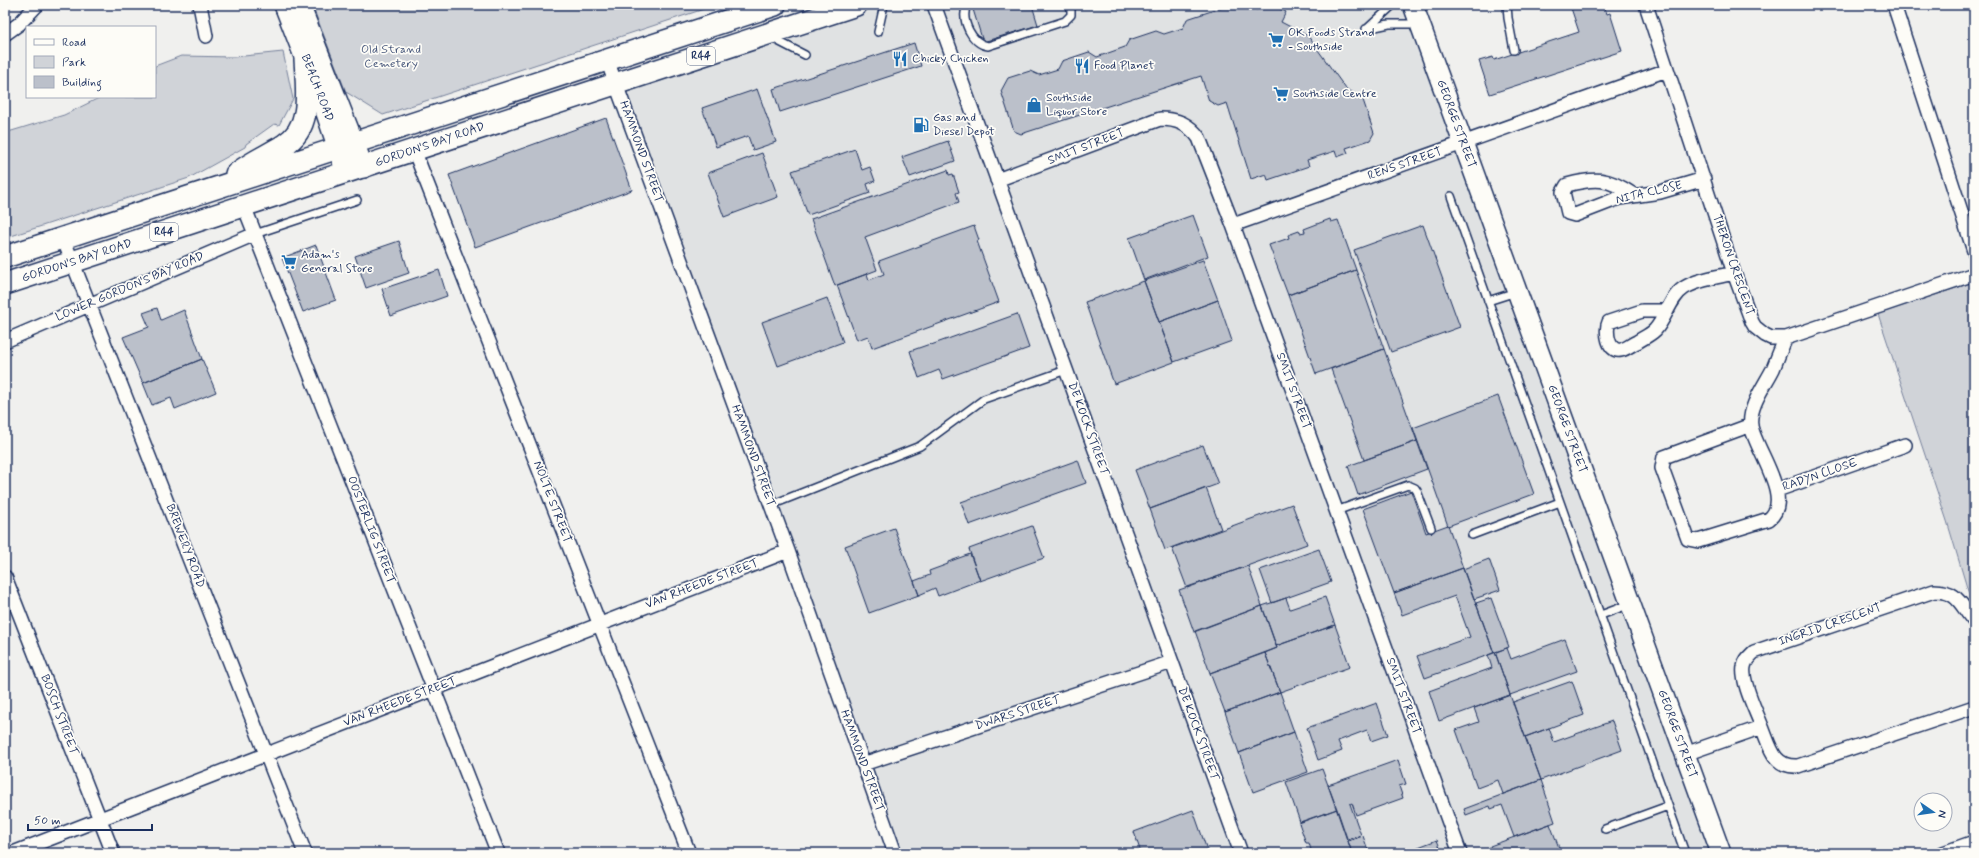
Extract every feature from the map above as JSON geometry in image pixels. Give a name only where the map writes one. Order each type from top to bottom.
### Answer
[{"type":"main road","name":"GORDON'S BAY ROAD","points":[[5,257],[775,5]]},
{"type":"main road","name":"GORDON'S BAY ROAD","points":[[5,284],[856,5]]},
{"type":"main road","points":[[216,188],[240,171],[285,144],[298,133],[304,118],[306,103],[305,58]]},
{"type":"street","points":[[5,34],[19,24],[37,5]]},
{"type":"street","points":[[200,5],[206,36]]},
{"type":"street","name":"BEACH ROAD","points":[[284,5],[305,58],[346,146]]},
{"type":"street","name":"BEACH ROAD","points":[[300,5],[355,170]]},
{"type":"street","name":"DE KOCK STREET","points":[[934,5],[1241,853]]},
{"type":"street","name":"GEORGE STREET","points":[[1413,5],[1721,853]]},
{"type":"street","name":"THERON CRESCENT","points":[[1646,5],[1734,273],[1755,327],[1771,338],[1786,338],[1974,274]]},
{"type":"street","points":[[1894,5],[1974,251]]},
{"type":"street","name":"HAMMOND STREET","points":[[607,60],[788,551],[895,853]]},
{"type":"street","name":"RENS STREET","points":[[1233,225],[1667,70]]},
{"type":"street","name":"SMIT STREET","points":[[997,180],[1151,122],[1170,119],[1187,125],[1200,138],[1233,225],[1460,853]]},
{"type":"street","name":"NOLTE STREET","points":[[414,150],[689,853]]},
{"type":"street","name":"NITA CLOSE","points":[[1632,194],[1616,184],[1604,180],[1590,180],[1567,185],[1563,192],[1567,210],[1571,215],[1579,214],[1632,194],[1660,192],[1704,180]]},
{"type":"street","name":"OOSTERLIG STREET","points":[[244,206],[498,853]]},
{"type":"street","name":"LOWER GORDON'S BAY ROAD","points":[[5,341],[255,234]]},
{"type":"street","name":"BREWERY ROAD","points":[[63,238],[305,853]]},
{"type":"street","points":[[1666,311],[1642,311],[1609,322],[1606,332],[1611,345],[1615,349],[1622,350],[1655,330],[1666,311],[1683,288],[1692,284],[1734,273]]},
{"type":"street","points":[[1776,490],[1778,507],[1775,514],[1769,519],[1698,541],[1692,541],[1686,537],[1662,468],[1664,457],[1751,425],[1754,409],[1786,338]]},
{"type":"street","name":"RADYN CLOSE","points":[[1751,425],[1776,490],[1905,445]]},
{"type":"street","name":"VAN RHEEDE STREET","points":[[13,853],[788,551]]},
{"type":"street","name":"BOSCH STREET","points":[[5,576],[113,853]]},
{"type":"street","name":"INGRID CRESCENT","points":[[1974,621],[1958,598],[1950,593],[1934,591],[1754,652],[1746,660],[1743,669],[1762,727],[1777,759],[1782,764],[1790,767],[1798,766],[1974,707]]},
{"type":"street","name":"DWARS STREET","points":[[863,764],[1172,662]]},
{"type":"street","points":[[1685,754],[1762,727]]},
{"type":"street","points":[[1944,853],[1974,842]]},
{"type":"lane","points":[[878,32],[884,5]]},
{"type":"lane","points":[[967,5],[965,17],[972,36],[979,43],[988,46],[1065,21],[1071,15],[1071,5]]},
{"type":"lane","points":[[1393,5],[1366,29],[1389,24],[1420,24]]},
{"type":"lane","points":[[1507,5],[1514,50]]},
{"type":"lane","points":[[765,35],[805,56]]},
{"type":"lane","points":[[1451,196],[1685,853]]},
{"type":"lane","points":[[255,234],[358,200]]},
{"type":"lane","points":[[1488,301],[1517,292]]},
{"type":"lane","points":[[771,506],[920,446],[984,399],[1066,370]]},
{"type":"lane","points":[[1336,511],[1408,485],[1415,488],[1417,491],[1431,528]]},
{"type":"lane","points":[[1472,535],[1560,502]]},
{"type":"lane","points":[[1601,615],[1630,604]]},
{"type":"lane","points":[[1604,829],[1668,806]]},
{"type":"shaded area","points":[[822,5],[1411,5],[1724,853],[904,853],[613,73]]},
{"type":"green space","name":"Old Strand Cemetery","points":[[312,5],[716,5],[383,115],[346,92]]},
{"type":"green space","points":[[283,52],[293,99],[279,125],[274,124],[246,144],[245,147],[189,178],[5,238],[5,133],[64,115],[99,98],[156,98],[156,66],[181,56],[234,57]]},
{"type":"green space","points":[[1974,282],[1974,602],[1968,591],[1947,521],[1878,314]]},
{"type":"building","points":[[1032,5],[1038,25],[983,42],[972,6]]},
{"type":"building","name":"Southside Centre","points":[[1230,5],[1246,5],[1257,10],[1260,5],[1273,5],[1286,12],[1281,22],[1308,36],[1346,89],[1362,97],[1374,133],[1370,140],[1346,148],[1348,153],[1337,157],[1335,151],[1307,160],[1309,166],[1268,180],[1266,174],[1251,179],[1227,103],[1218,106],[1209,101],[1201,76],[1021,134],[1014,131],[1001,91],[1008,78],[1030,71],[1039,75],[1058,69],[1062,61],[1089,52],[1097,57],[1125,47],[1129,40],[1156,31],[1164,34],[1183,28],[1187,19]]},
{"type":"building","points":[[1570,5],[1604,5],[1607,14],[1610,13],[1622,51],[1490,94],[1479,61],[1493,57],[1494,60],[1579,32]]},
{"type":"building","points":[[914,43],[921,66],[780,112],[773,89]]},
{"type":"building","points":[[757,89],[776,142],[753,150],[748,136],[716,147],[702,108]]},
{"type":"building","points":[[606,118],[632,190],[475,247],[449,175]]},
{"type":"building","points":[[948,141],[955,161],[910,177],[902,157]]},
{"type":"building","points":[[855,149],[862,170],[870,167],[875,181],[867,184],[870,193],[808,215],[792,171]]},
{"type":"building","points":[[762,153],[778,197],[724,217],[708,173]]},
{"type":"building","points":[[948,170],[949,175],[953,174],[959,192],[956,193],[959,202],[865,237],[877,270],[835,286],[811,219]]},
{"type":"building","points":[[1193,215],[1208,256],[1144,280],[1129,238]]},
{"type":"building","points":[[1330,219],[1331,222],[1338,220],[1356,270],[1288,295],[1269,245],[1289,238],[1288,235],[1299,231],[1300,233],[1305,232],[1304,229]]},
{"type":"building","points":[[1423,225],[1460,327],[1391,352],[1354,250]]},
{"type":"building","points":[[974,226],[979,240],[977,241],[999,302],[872,348],[868,336],[857,340],[837,285],[867,274],[869,280],[884,274],[879,261]]},
{"type":"building","points":[[399,241],[409,273],[366,288],[355,256]]},
{"type":"building","points":[[316,245],[336,300],[303,312],[282,258]]},
{"type":"building","points":[[1203,260],[1218,300],[1159,322],[1144,281]]},
{"type":"building","points":[[439,270],[447,296],[391,316],[382,289]]},
{"type":"building","points":[[1356,270],[1384,349],[1316,374],[1288,295]]},
{"type":"building","points":[[1144,281],[1174,362],[1114,384],[1085,302]]},
{"type":"building","points":[[827,298],[843,342],[778,366],[762,322]]},
{"type":"building","points":[[1218,300],[1232,341],[1174,362],[1159,322]]},
{"type":"building","points":[[157,308],[161,320],[184,310],[202,359],[143,383],[123,337],[149,327],[143,313]]},
{"type":"building","points":[[1017,314],[1029,348],[943,379],[939,370],[919,378],[910,351]]},
{"type":"building","points":[[1384,349],[1417,441],[1364,460],[1331,369]]},
{"type":"building","points":[[202,359],[216,392],[175,409],[171,398],[152,405],[143,383]]},
{"type":"building","points":[[1498,396],[1534,494],[1448,526],[1413,428]]},
{"type":"building","points":[[1417,441],[1427,469],[1358,495],[1348,466]]},
{"type":"building","points":[[1203,445],[1218,484],[1150,509],[1135,470]]},
{"type":"building","points":[[1078,460],[1086,483],[969,525],[961,502]]},
{"type":"building","points":[[1206,488],[1221,529],[1165,550],[1150,509]]},
{"type":"building","points":[[1411,491],[1426,533],[1448,525],[1463,568],[1394,593],[1363,509]]},
{"type":"building","points":[[1292,504],[1307,544],[1187,588],[1172,548]]},
{"type":"building","points":[[1032,526],[1044,558],[980,581],[969,549]]},
{"type":"building","points":[[894,528],[919,595],[869,613],[845,546]]},
{"type":"building","points":[[1319,549],[1331,582],[1272,603],[1260,570]]},
{"type":"building","points":[[970,554],[980,580],[938,596],[935,588],[919,595],[914,581],[930,575],[929,571]]},
{"type":"building","points":[[1489,559],[1500,590],[1474,599],[1463,569]]},
{"type":"building","points":[[1248,566],[1262,606],[1194,632],[1179,590]]},
{"type":"building","points":[[1463,568],[1494,653],[1425,678],[1417,656],[1470,637],[1455,596],[1402,615],[1394,593]]},
{"type":"building","points":[[1325,597],[1335,625],[1276,646],[1262,606],[1286,598],[1290,609]]},
{"type":"building","points":[[1491,598],[1509,647],[1494,653],[1476,603]]},
{"type":"building","points":[[1262,606],[1277,648],[1210,673],[1195,631]]},
{"type":"building","points":[[1335,625],[1350,667],[1280,692],[1265,653],[1277,648],[1276,646]]},
{"type":"building","points":[[1565,639],[1577,671],[1510,695],[1495,652],[1507,648],[1511,659]]},
{"type":"building","points":[[1495,652],[1510,695],[1439,721],[1429,691],[1492,668],[1488,655]]},
{"type":"building","points":[[1265,653],[1280,692],[1225,712],[1210,673]]},
{"type":"building","points":[[1572,681],[1584,715],[1525,737],[1513,702]]},
{"type":"building","points":[[1280,692],[1294,732],[1239,753],[1225,712]]},
{"type":"building","points":[[1510,695],[1541,780],[1503,794],[1498,780],[1477,788],[1456,730],[1479,722],[1474,708]]},
{"type":"building","points":[[1377,703],[1388,735],[1371,741],[1367,730],[1338,741],[1342,751],[1318,760],[1307,728]]},
{"type":"building","points":[[1612,721],[1622,750],[1541,780],[1525,737],[1549,728],[1554,742]]},
{"type":"building","points":[[1294,732],[1308,772],[1253,792],[1239,753]]},
{"type":"building","points":[[1398,760],[1406,784],[1399,786],[1403,798],[1356,815],[1352,803],[1350,804],[1361,835],[1347,840],[1328,785]]},
{"type":"building","points":[[1322,769],[1337,809],[1300,822],[1286,782]]},
{"type":"building","points":[[1541,780],[1555,822],[1514,837],[1502,805],[1491,809],[1490,806],[1466,815],[1464,809]]},
{"type":"building","points":[[1337,809],[1352,853],[1312,853],[1309,843],[1306,843],[1299,823]]},
{"type":"building","points":[[1193,810],[1208,853],[1141,853],[1134,832]]},
{"type":"building","points":[[1550,824],[1561,853],[1492,853],[1490,846]]},
{"type":"building","points":[[1363,836],[1369,853],[1352,853],[1348,841]]},
{"type":"building","points":[[1437,840],[1442,853],[1402,853]]},
{"type":"place","name":"OK Foods Strand - Southside","points":[[1276,40]]},
{"type":"place","name":"Chicky Chicken","points":[[900,59]]},
{"type":"place","name":"Food Planet","points":[[1082,66]]},
{"type":"place","name":"Southside Centre","points":[[1281,94]]},
{"type":"place","name":"Southside Liquor Store","points":[[1034,105]]},
{"type":"place","name":"Gas and Diesel Depot","points":[[921,125]]},
{"type":"place","name":"Adam's General Store","points":[[289,262]]}]
